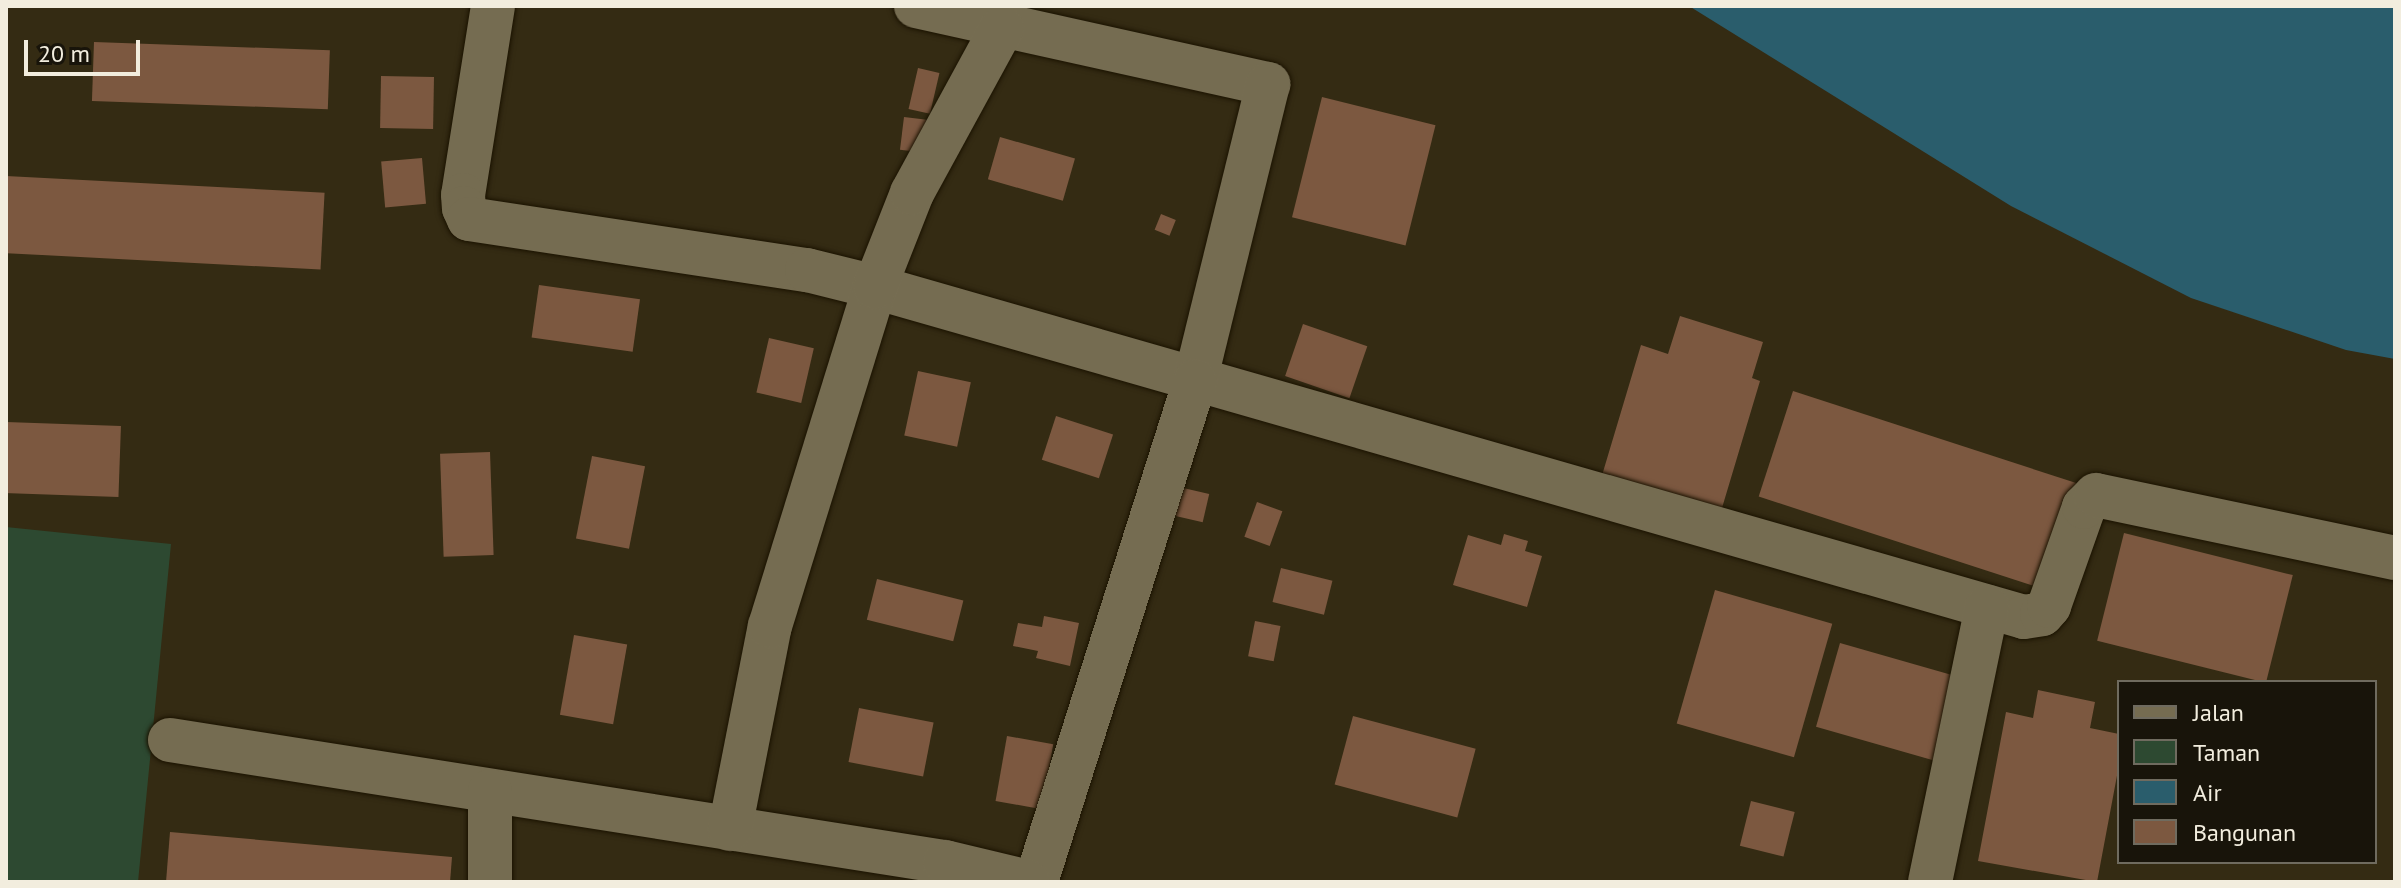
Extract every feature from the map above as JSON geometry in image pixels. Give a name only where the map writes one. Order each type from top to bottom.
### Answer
[{"type":"street","points":[[493,6],[463,195],[469,219],[807,270],[875,287],[2024,617],[2042,614],[2049,606],[2084,507],[2096,495],[2395,558]]},
{"type":"street","points":[[916,6],[1002,28],[1268,84],[1195,381],[1036,882]]},
{"type":"street","points":[[730,829],[770,626],[875,287],[912,193],[1002,28]]},
{"type":"street","points":[[1930,882],[1987,607]]},
{"type":"street","points":[[170,740],[945,862],[1028,882]]},
{"type":"street","points":[[490,791],[490,882]]},
{"type":"green space","points":[[6,527],[171,544],[138,882],[6,882]]},
{"type":"water","points":[[1689,6],[2395,6],[2395,359],[2346,350],[2191,298],[2011,206]]},
{"type":"building","points":[[94,42],[330,50],[328,109],[92,101]]},
{"type":"building","points":[[918,68],[939,73],[930,114],[909,109]]},
{"type":"building","points":[[381,76],[434,77],[433,129],[380,128]]},
{"type":"building","points":[[1322,97],[1436,125],[1406,246],[1292,217]]},
{"type":"building","points":[[904,117],[927,120],[923,153],[900,150]]},
{"type":"building","points":[[1000,137],[1075,158],[1063,201],[988,179]]},
{"type":"building","points":[[422,158],[426,204],[385,207],[381,162]]},
{"type":"building","points":[[6,176],[325,193],[321,270],[6,253]]},
{"type":"building","points":[[1161,214],[1176,220],[1169,236],[1155,230]]},
{"type":"building","points":[[539,285],[640,299],[633,352],[532,337]]},
{"type":"building","points":[[1680,316],[1763,342],[1752,378],[1760,381],[1719,518],[1600,482],[1641,345],[1668,354]]},
{"type":"building","points":[[1303,324],[1367,346],[1349,398],[1285,376]]},
{"type":"building","points":[[769,338],[814,348],[801,403],[756,393]]},
{"type":"building","points":[[918,371],[971,382],[957,447],[904,436]]},
{"type":"building","points":[[1793,391],[2079,484],[2045,590],[1759,497]]},
{"type":"building","points":[[1056,416],[1113,435],[1099,478],[1042,460]]},
{"type":"building","points":[[6,422],[121,426],[118,497],[6,493]]},
{"type":"building","points":[[490,452],[494,555],[444,557],[440,454]]},
{"type":"building","points":[[592,456],[645,466],[629,549],[576,538]]},
{"type":"building","points":[[1179,487],[1209,494],[1203,522],[1172,515]]},
{"type":"building","points":[[1257,502],[1282,511],[1270,546],[1244,537]]},
{"type":"building","points":[[2124,533],[2293,575],[2267,680],[2255,680],[2097,641]]},
{"type":"building","points":[[1504,534],[1528,541],[1525,551],[1542,556],[1527,607],[1453,585],[1468,535],[1501,545]]},
{"type":"building","points":[[1281,568],[1332,581],[1324,615],[1273,602]]},
{"type":"building","points":[[877,579],[963,601],[953,641],[867,620]]},
{"type":"building","points":[[1715,590],[1832,624],[1794,757],[1677,724]]},
{"type":"building","points":[[1044,616],[1079,623],[1070,666],[1036,658],[1038,651],[1013,646],[1018,623],[1042,627]]},
{"type":"building","points":[[1255,621],[1281,626],[1274,661],[1248,656]]},
{"type":"building","points":[[574,635],[627,644],[613,724],[560,715]]},
{"type":"building","points":[[1840,643],[1965,679],[1941,762],[1816,727]]},
{"type":"building","points":[[2038,690],[2095,702],[2090,728],[2117,734],[2117,776],[2097,882],[1978,861],[2006,712],[2033,718]]},
{"type":"building","points":[[859,708],[934,723],[923,776],[849,762]]},
{"type":"building","points":[[1353,716],[1476,749],[1457,817],[1335,785]]},
{"type":"building","points":[[1007,736],[1053,744],[1042,809],[996,801]]},
{"type":"building","points":[[1751,801],[1795,812],[1784,857],[1740,846]]},
{"type":"building","points":[[170,832],[452,857],[450,882],[166,882]]}]
